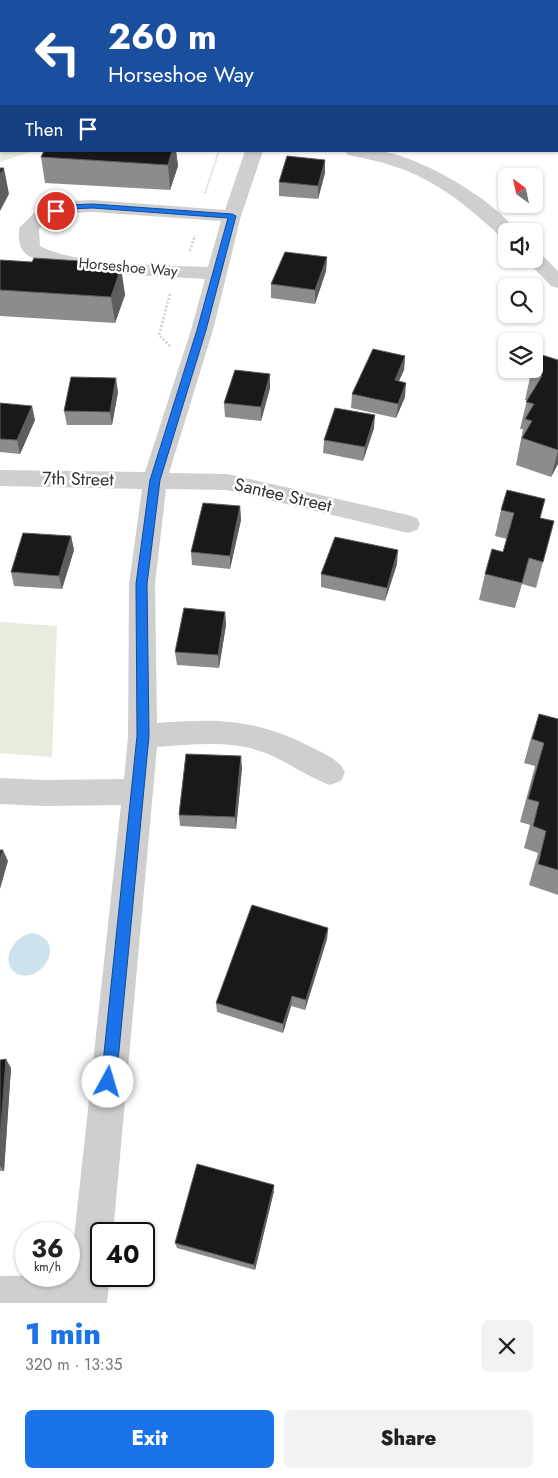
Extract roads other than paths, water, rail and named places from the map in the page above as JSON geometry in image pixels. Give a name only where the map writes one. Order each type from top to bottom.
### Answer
[{"type":"street","points":[[0,1296],[87,1299],[143,736],[142,584],[155,480],[218,274],[232,216],[254,152]]},
{"type":"street","points":[[358,152],[400,162],[441,179],[474,202],[498,224]]},
{"type":"street","name":"Horseshoe Way","points":[[218,274],[70,262],[43,257],[32,250],[28,240],[29,228],[43,216],[68,207],[93,206],[232,216]]},
{"type":"street","points":[[543,267],[558,282]]},
{"type":"street","name":"7th Street","points":[[0,478],[155,480]]},
{"type":"street","name":"Santee Street","points":[[155,480],[227,482],[408,524]]},
{"type":"street","points":[[143,736],[223,733],[260,738],[284,747],[330,772]]},
{"type":"street","points":[[0,791],[44,794],[138,792]]},
{"type":"water","points":[[33,933],[44,938],[49,945],[50,953],[47,962],[41,969],[33,974],[24,976],[14,972],[10,966],[9,954],[20,938]]}]
